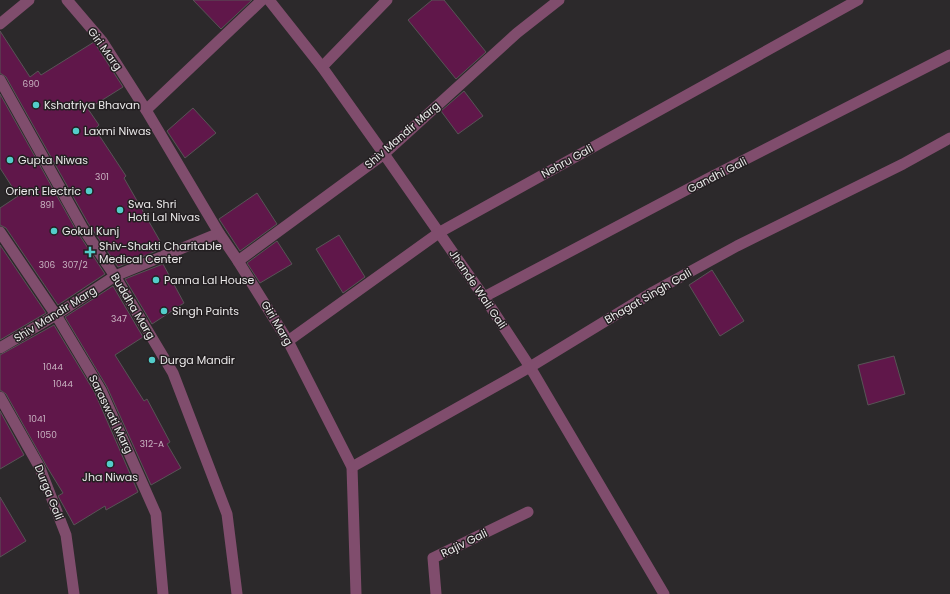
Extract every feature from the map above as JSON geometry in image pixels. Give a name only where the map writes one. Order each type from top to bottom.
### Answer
[{"type":"street","points":[[0,24],[29,0]]},
{"type":"street","name":"Giri Marg","points":[[67,0],[102,41],[146,110],[219,233],[288,341],[352,467],[356,594]]},
{"type":"street","points":[[146,110],[262,0]]},
{"type":"street","name":"Jhande Wali Gali","points":[[269,0],[322,67],[440,232],[484,297],[530,367],[664,594]]},
{"type":"street","points":[[322,67],[387,0]]},
{"type":"street","name":"Shiv Mandir Marg","points":[[238,261],[384,154],[517,33],[559,0]]},
{"type":"street","name":"Nehru Gali","points":[[288,341],[440,232],[858,0]]},
{"type":"street","name":"Gandhi Gali","points":[[484,297],[700,183],[950,55]]},
{"type":"street","name":"Buddha Marg","points":[[0,80],[82,227],[115,276],[172,373],[227,514],[237,594]]},
{"type":"street","name":"Bhagat Singh Gali","points":[[352,467],[530,367],[653,292],[730,250],[904,164],[950,138]]},
{"type":"street","name":"Saraswati Marg","points":[[0,232],[56,314],[102,390],[156,514],[163,594]]},
{"type":"street","name":"Shiv Mandir Marg","points":[[0,348],[115,276],[219,233]]},
{"type":"street","name":"Durga Gali","points":[[0,397],[40,468],[66,535],[74,594]]},
{"type":"street","name":"Rajiv Gali","points":[[436,594],[433,558],[528,512]]},
{"type":"building","points":[[193,0],[252,0],[221,29]]},
{"type":"building","points":[[432,0],[444,0],[486,52],[456,79],[408,20]]},
{"type":"building","points":[[0,31],[30,77],[38,71],[41,75],[94,42],[123,87],[88,109],[99,125],[95,129],[126,176],[124,178],[160,241],[153,245],[156,251],[118,267],[88,223],[6,77],[0,73]]},
{"type":"building","points":[[464,91],[483,116],[458,134],[441,111]]},
{"type":"building","points":[[0,94],[76,230],[105,274],[58,305],[6,228],[0,225],[0,208],[18,196],[0,168]]},
{"type":"building","points":[[193,108],[216,133],[185,158],[167,131]]},
{"type":"building","points":[[257,193],[277,224],[240,251],[219,219]]},
{"type":"building","points":[[339,235],[365,277],[343,293],[316,249]]},
{"type":"building","points":[[277,241],[292,264],[260,283],[247,263]]},
{"type":"building","points":[[0,245],[46,313],[0,340]]},
{"type":"building","points":[[163,264],[184,303],[152,324],[125,279]]},
{"type":"building","points":[[712,270],[744,321],[720,336],[689,285]]},
{"type":"building","points":[[113,286],[143,337],[115,355],[144,401],[147,399],[170,442],[167,444],[181,468],[151,485],[107,387],[65,317]]},
{"type":"building","points":[[54,325],[95,393],[138,492],[106,510],[105,506],[74,525],[58,496],[63,493],[6,394],[0,390],[0,355]]},
{"type":"building","points":[[894,356],[905,394],[868,405],[858,365]]},
{"type":"building","points":[[0,411],[24,455],[0,469]]},
{"type":"building","points":[[0,497],[26,541],[0,557]]},
{"type":"place","name":"Kshatriya Bhavan","points":[[36,105]]},
{"type":"place","name":"Laxmi Niwas","points":[[76,131]]},
{"type":"place","name":"Gupta Niwas","points":[[10,160]]},
{"type":"place","name":"Orient Electric","points":[[89,191]]},
{"type":"place","name":"Swa. Shri Hoti Lal Nivas","points":[[120,210]]},
{"type":"place","name":"Gokul Kunj","points":[[54,231]]},
{"type":"place","name":"Shiv-Shakti Charitable Medical Center","points":[[90,252]]},
{"type":"place","name":"Panna Lal House","points":[[156,280]]},
{"type":"place","name":"Singh Paints","points":[[164,311]]},
{"type":"place","name":"Durga Mandir","points":[[152,360]]},
{"type":"place","name":"Jha Niwas","points":[[110,464]]}]
